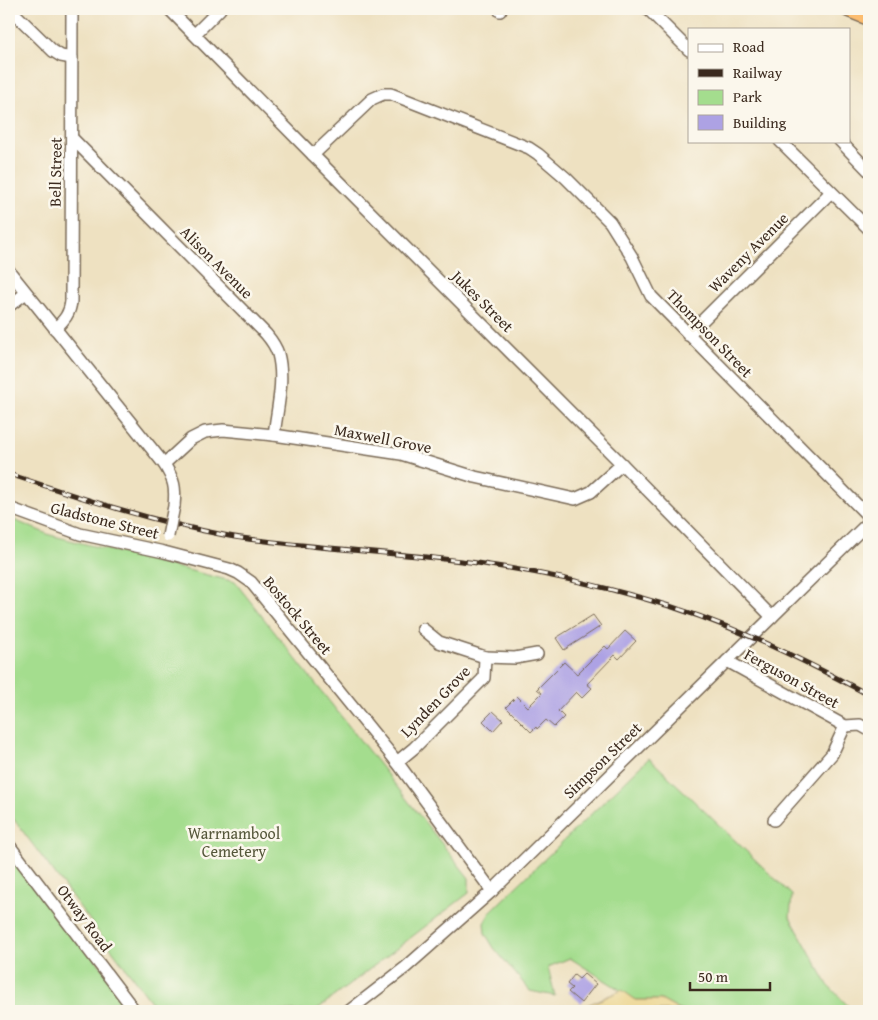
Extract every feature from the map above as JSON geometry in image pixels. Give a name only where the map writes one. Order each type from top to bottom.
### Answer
[{"type":"highway","points":[[849,9],[869,16]]},
{"type":"street","points":[[10,9],[54,52],[61,56],[72,58]]},
{"type":"street","name":"Bell Street","points":[[55,329],[68,316],[72,301],[72,9]]},
{"type":"street","name":"Jukes Street","points":[[170,9],[772,617]]},
{"type":"street","points":[[194,34],[220,9]]},
{"type":"street","points":[[648,9],[688,49]]},
{"type":"street","name":"Thompson Street","points":[[313,155],[372,99],[384,94],[391,94],[529,148],[566,178],[610,222],[632,257],[651,296],[869,517]]},
{"type":"street","name":"Alison Avenue","points":[[72,138],[273,343],[278,353],[280,365],[280,387],[274,434]]},
{"type":"street","points":[[781,142],[869,229]]},
{"type":"street","points":[[841,142],[869,171]]},
{"type":"street","name":"Waveny Avenue","points":[[688,335],[831,192]]},
{"type":"street","points":[[9,271],[172,476],[176,490],[164,552]]},
{"type":"street","points":[[9,306],[26,293]]},
{"type":"street","name":"Maxwell Grove","points":[[164,464],[191,439],[206,432],[223,430],[274,434],[401,454],[475,476],[575,499],[591,492],[622,464]]},
{"type":"street","name":"Gladstone Street","points":[[9,508],[80,534],[164,552]]},
{"type":"street","name":"Simpson Street","points":[[349,1011],[406,967],[492,891],[869,522]]},
{"type":"street","name":"Bostock Street","points":[[164,552],[229,569],[251,582],[397,762],[492,891]]},
{"type":"street","name":"Lynden Grove","points":[[423,629],[439,642],[485,657],[515,658],[537,654]]},
{"type":"street","name":"Lynden Grove","points":[[397,762],[414,748],[484,678],[485,657]]},
{"type":"street","name":"Ferguson Street","points":[[727,662],[845,726],[860,726],[869,730]]},
{"type":"street","points":[[774,820],[832,754],[845,726]]},
{"type":"street","name":"Otway Road","points":[[9,845],[135,1011]]},
{"type":"green space","name":"Warrnambool Cemetery","points":[[9,518],[50,535],[235,582],[469,878],[469,893],[315,1011],[158,1011],[9,813]]},
{"type":"green space","points":[[649,758],[792,895],[790,917],[828,985],[853,1011],[681,1011],[661,1000],[636,1000],[570,958],[548,967],[555,996],[530,991],[494,948],[485,933],[484,923],[491,911]]},
{"type":"green space","points":[[9,845],[135,1011],[9,1011]]},
{"type":"sand","points":[[622,990],[636,1000],[661,1000],[681,1011],[574,1011]]},
{"type":"building","points":[[593,615],[601,626],[564,650],[556,638]]},
{"type":"building","points":[[625,631],[636,641],[619,659],[615,655],[587,684],[592,688],[582,698],[576,692],[558,711],[564,717],[554,727],[546,720],[531,732],[506,707],[517,696],[528,707],[542,693],[537,689],[564,662],[577,674],[605,646],[608,649]]},
{"type":"building","points":[[493,711],[503,720],[493,731],[483,721]]},
{"type":"building","points":[[584,974],[596,984],[581,1003],[568,992],[572,988],[567,984],[574,975],[579,979]]},
{"type":"railway","points":[[9,474],[145,517],[229,536],[481,564],[562,578],[616,591],[672,607],[730,628],[814,666],[869,695]]}]
